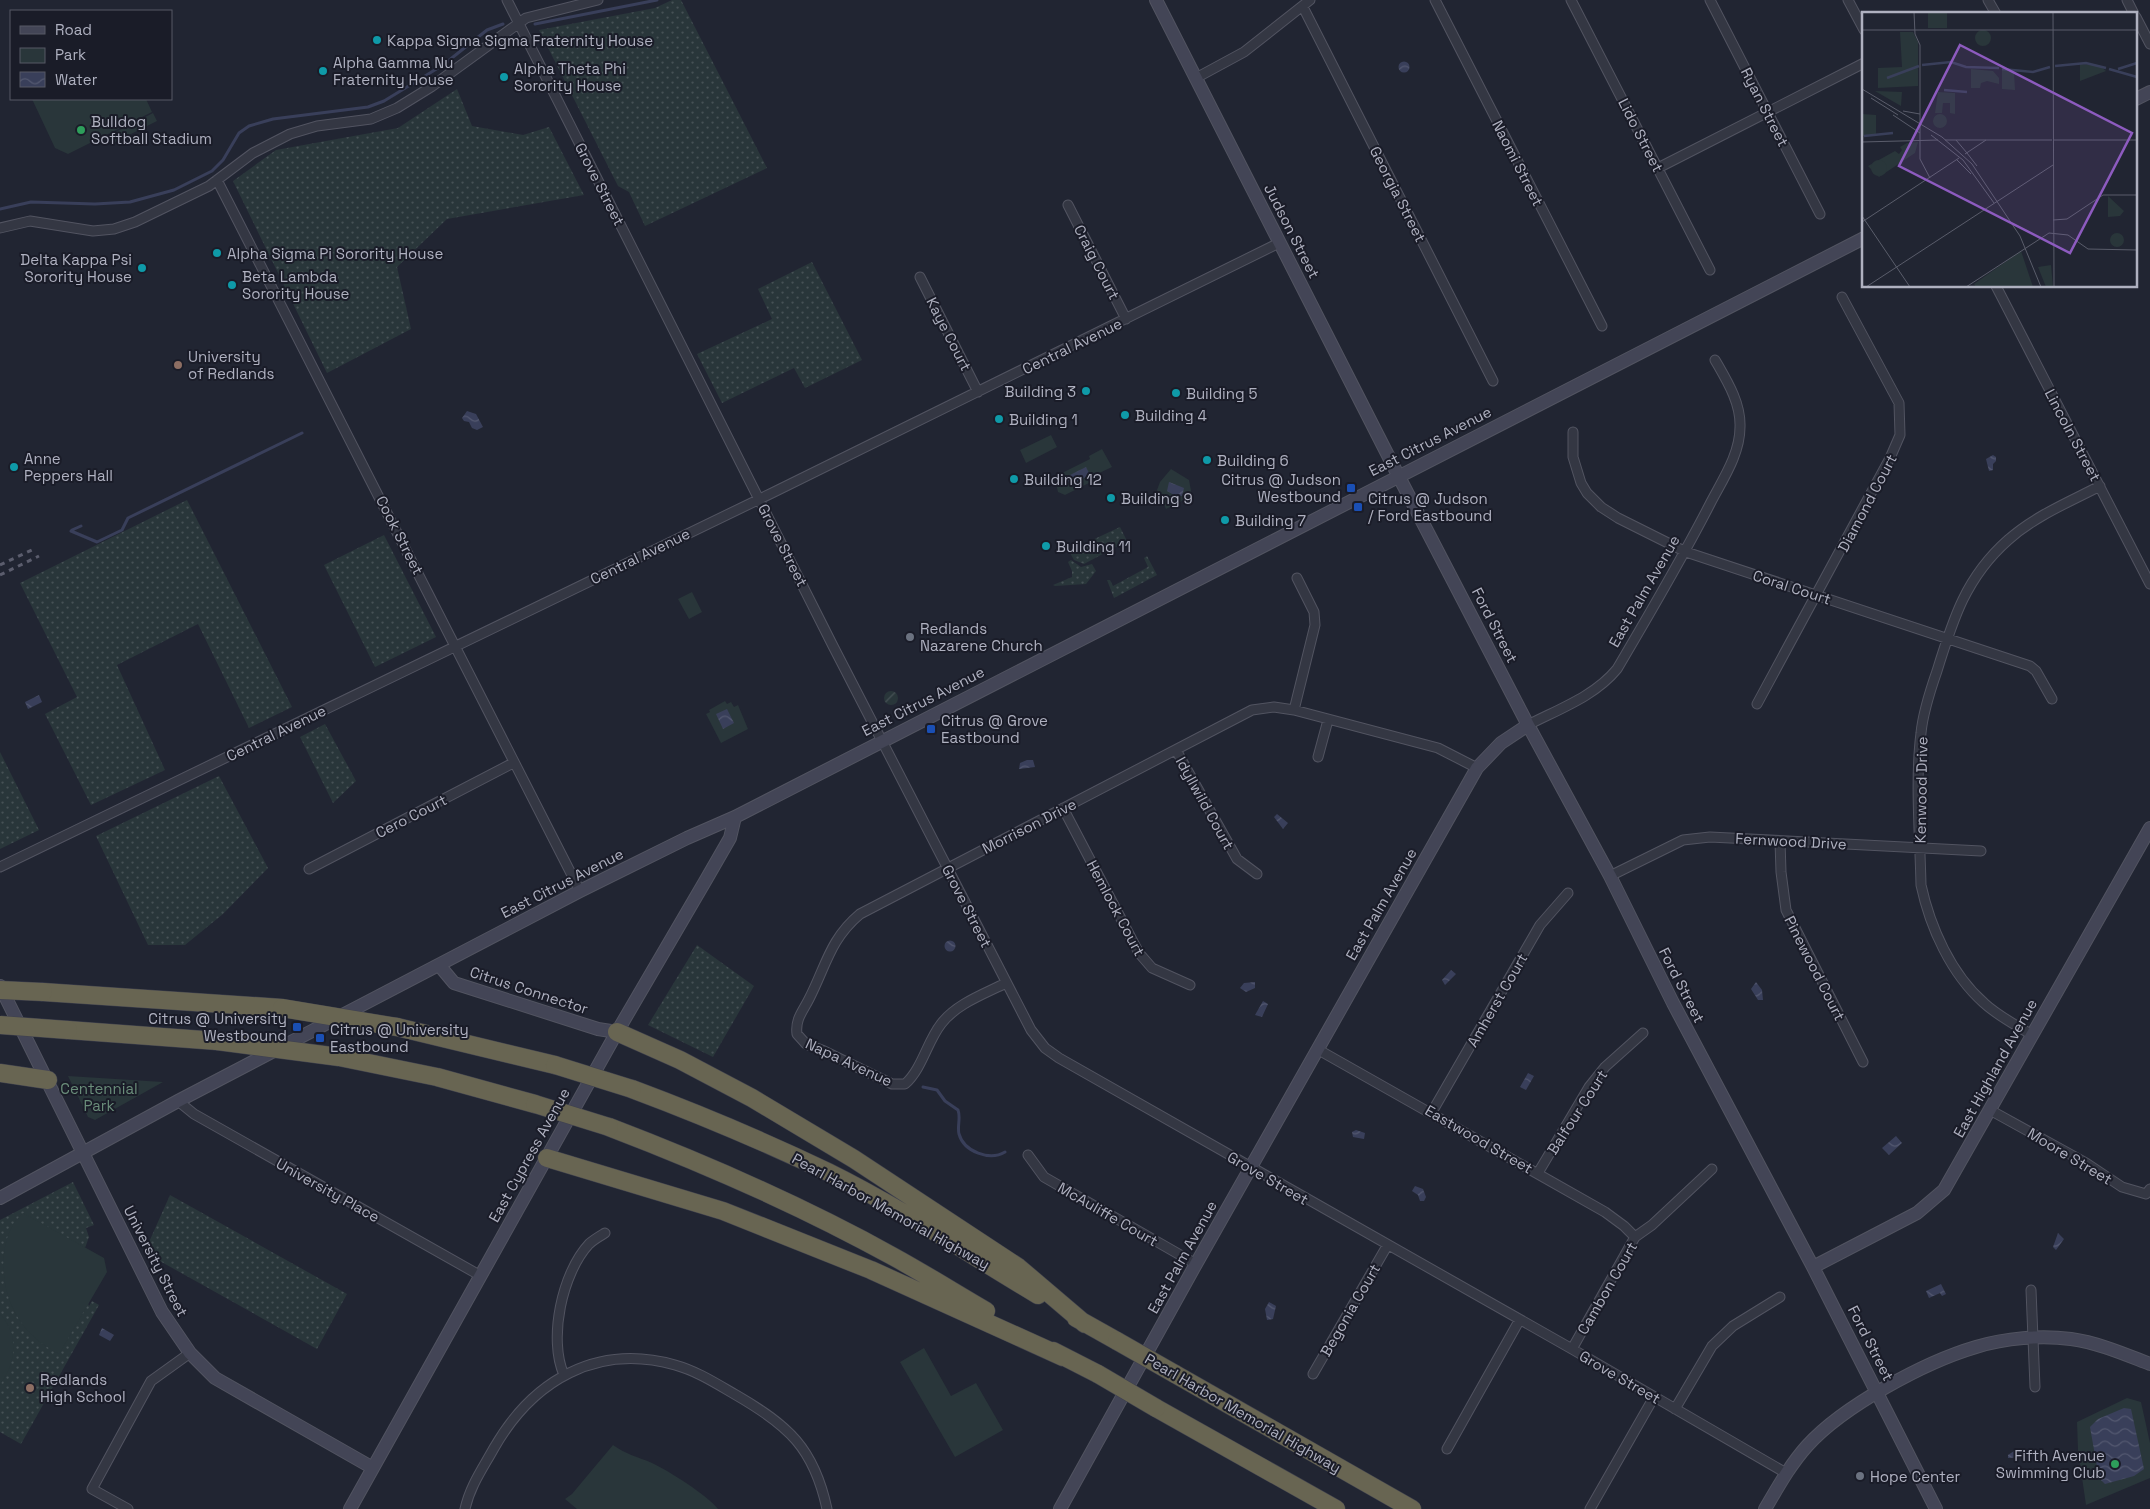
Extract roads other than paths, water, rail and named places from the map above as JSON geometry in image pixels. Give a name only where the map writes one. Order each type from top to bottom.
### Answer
[{"type":"highway","name":"Pearl Harbor Memorial Highway","points":[[0,988],[282,1008],[397,1027],[555,1065],[632,1089],[719,1121],[830,1173],[918,1223],[1085,1324],[1412,1509]]},
{"type":"highway","points":[[0,1025],[216,1041],[339,1057],[437,1077],[609,1127],[685,1156],[800,1209],[893,1257],[1063,1357]]},
{"type":"highway","points":[[616,1032],[673,1057],[752,1098],[854,1159],[1018,1267],[1085,1324]]},
{"type":"highway","points":[[0,1073],[48,1080]]},
{"type":"highway","points":[[547,1158],[723,1211],[871,1270],[1098,1374],[1336,1509]]},
{"type":"main road","name":"Judson Street","points":[[1156,0],[1398,475]]},
{"type":"main road","points":[[2138,98],[2150,92]]},
{"type":"main road","name":"East Citrus Avenue","points":[[0,1198],[178,1101],[580,891],[687,838],[735,817],[1398,475],[1862,239]]},
{"type":"main road","name":"Ford Street","points":[[1398,475],[1528,725],[1610,876],[1673,1004],[1813,1267],[1936,1509]]},
{"type":"main road","name":"East Palm Avenue","points":[[1060,1509],[1250,1168],[1477,768],[1501,743],[1528,725]]},
{"type":"main road","name":"East Cypress Avenue","points":[[350,1509],[616,1032],[716,864],[730,838],[735,817]]},
{"type":"main road","name":"East Highland Avenue","points":[[1813,1267],[1917,1213],[1944,1190],[2150,828]]},
{"type":"main road","name":"Citrus Connector","points":[[439,966],[454,983],[598,1029],[616,1032]]},
{"type":"main road","name":"University Street","points":[[0,988],[48,1080],[162,1312],[190,1353],[227,1386],[373,1468]]},
{"type":"main road","points":[[1765,1509],[1786,1473],[1807,1446],[1841,1416],[1878,1392],[1948,1357],[1977,1346],[2034,1338],[2070,1339],[2101,1346],[2150,1364]]},
{"type":"street","name":"Grove Street","points":[[507,0],[1006,983],[1031,1030],[1045,1048],[1059,1058],[1250,1168],[1519,1321],[1572,1349],[1786,1473]]},
{"type":"street","points":[[0,228],[30,222],[81,230],[114,229],[135,222],[184,200],[217,180],[253,153],[290,134],[317,126],[371,119],[397,108],[431,87],[491,42],[520,25],[526,18],[598,0]]},
{"type":"street","name":"Naomi Street","points":[[1435,0],[1602,326]]},
{"type":"street","name":"Lido Street","points":[[1571,0],[1710,270]]},
{"type":"street","name":"Ryan Street","points":[[1710,0],[1820,214]]},
{"type":"street","points":[[1848,0],[1862,26]]},
{"type":"street","points":[[1988,0],[1995,12]]},
{"type":"street","points":[[2127,0],[2133,12]]},
{"type":"street","points":[[1196,78],[1244,52],[1306,3]]},
{"type":"street","name":"Georgia Street","points":[[1306,3],[1493,381]]},
{"type":"street","points":[[2138,21],[2150,44]]},
{"type":"street","points":[[1658,168],[1862,64]]},
{"type":"street","name":"Cook Street","points":[[217,180],[580,891]]},
{"type":"street","name":"Craig Court","points":[[1068,204],[1126,319]]},
{"type":"street","name":"Central Avenue","points":[[0,867],[978,392],[1279,243]]},
{"type":"street","name":"Kaye Court","points":[[920,277],[978,392]]},
{"type":"street","name":"Lincoln Street","points":[[1997,288],[2150,584]]},
{"type":"street","name":"Diamond Court","points":[[1757,704],[1818,595],[1890,458],[1900,435],[1899,403],[1842,297]]},
{"type":"street","name":"East Palm Avenue","points":[[1528,725],[1595,690],[1608,681],[1686,552],[1728,470],[1737,448],[1740,413],[1734,394],[1715,360]]},
{"type":"street","name":"Coral Court","points":[[1572,432],[1575,470],[1587,493],[1601,507],[1618,518],[1686,552],[2030,666],[2036,671],[2052,700]]},
{"type":"street","name":"Kenwood Drive","points":[[2032,1035],[1984,1003],[1968,986],[1952,963],[1926,908],[1921,885],[1921,733],[1929,696],[1946,639],[1958,606],[1973,579],[1988,559],[2033,521],[2100,486]]},
{"type":"street","points":[[1294,710],[1315,625],[1314,612],[1297,578]]},
{"type":"street","name":"Morrison Drive","points":[[796,1034],[797,1020],[810,998],[833,945],[849,924],[860,914],[1252,710],[1274,707],[1294,710],[1438,748],[1477,768]]},
{"type":"street","points":[[1318,757],[1328,720]]},
{"type":"street","name":"Idyllwild Court","points":[[1176,750],[1237,860],[1257,874]]},
{"type":"street","name":"Cero Court","points":[[309,868],[514,763]]},
{"type":"street","name":"Hemlock Court","points":[[1063,808],[1139,953],[1152,968],[1190,985]]},
{"type":"street","name":"Fernwood Drive","points":[[1610,876],[1683,840],[1710,836],[1981,851]]},
{"type":"street","name":"Pinewood Court","points":[[1780,840],[1780,872],[1786,910],[1863,1062]]},
{"type":"street","name":"Amherst Court","points":[[1432,1112],[1540,925],[1568,893]]},
{"type":"street","name":"Napa Avenue","points":[[796,1034],[806,1044],[892,1084],[905,1084],[914,1074],[940,1025],[949,1014],[1006,983]]},
{"type":"street","name":"Balfour Court","points":[[1538,1173],[1589,1087],[1605,1067],[1643,1034]]},
{"type":"street","name":"Eastwood Street","points":[[1317,1050],[1432,1112],[1605,1212],[1635,1237]]},
{"type":"street","name":"University Place","points":[[178,1101],[194,1114],[481,1276]]},
{"type":"street","name":"Moore Street","points":[[1990,1110],[2086,1163],[2122,1187],[2146,1194],[2150,1189]]},
{"type":"street","name":"McAuliffe Court","points":[[1028,1155],[1044,1177],[1196,1264]]},
{"type":"street","name":"Cambon Court","points":[[1572,1349],[1635,1237],[1652,1225],[1712,1169]]},
{"type":"street","points":[[564,1375],[560,1366],[557,1335],[563,1299],[572,1273],[589,1244],[605,1233]]},
{"type":"street","name":"Begonia Court","points":[[1313,1374],[1387,1246]]},
{"type":"street","points":[[2031,1290],[2035,1387]]},
{"type":"street","points":[[1674,1408],[1712,1346],[1733,1326],[1780,1297]]},
{"type":"street","points":[[1447,1450],[1519,1321]]},
{"type":"street","points":[[128,1509],[92,1489],[151,1381],[190,1353]]},
{"type":"street","points":[[465,1509],[473,1485],[512,1420],[534,1395],[564,1375],[591,1364],[622,1359],[662,1362],[696,1372],[770,1415],[792,1434],[802,1448],[816,1473],[827,1509]]},
{"type":"street","points":[[1590,1509],[1654,1397]]},
{"type":"water","points":[[1402,62],[1406,62],[1409,67],[1408,71],[1402,72],[1399,69],[1399,65]]},
{"type":"water","points":[[467,411],[476,414],[483,427],[477,430],[472,428],[469,422],[464,421],[462,418]]},
{"type":"water","points":[[1993,455],[1996,457],[1996,461],[1993,464],[1993,470],[1989,471],[1986,459]]},
{"type":"water","points":[[1086,467],[1090,475],[1070,485],[1066,477]]},
{"type":"water","points":[[1169,482],[1184,488],[1182,496],[1176,496],[1167,491]]},
{"type":"water","points":[[39,695],[42,702],[28,709],[25,702]]},
{"type":"water","points":[[727,709],[734,723],[723,729],[716,714]]},
{"type":"water","points":[[1033,760],[1035,767],[1019,769],[1020,763]]},
{"type":"water","points":[[1277,814],[1288,823],[1283,829],[1274,817]]},
{"type":"water","points":[[950,940],[956,946],[950,952],[944,946]]},
{"type":"water","points":[[1451,970],[1456,974],[1445,985],[1442,980]]},
{"type":"water","points":[[1255,982],[1255,988],[1246,992],[1240,988],[1244,983]]},
{"type":"water","points":[[1756,982],[1762,990],[1763,1000],[1758,1000],[1751,989]]},
{"type":"water","points":[[1263,1001],[1268,1004],[1262,1017],[1255,1015]]},
{"type":"water","points":[[1528,1073],[1534,1076],[1526,1090],[1520,1087]]},
{"type":"water","points":[[1356,1130],[1365,1133],[1364,1139],[1353,1137],[1352,1132]]},
{"type":"water","points":[[1896,1136],[1902,1143],[1889,1155],[1882,1148]]},
{"type":"water","points":[[1415,1186],[1423,1189],[1426,1197],[1424,1201],[1420,1201],[1418,1195],[1412,1191]]},
{"type":"water","points":[[2058,1233],[2064,1239],[2056,1250],[2053,1247]]},
{"type":"water","points":[[1941,1284],[1946,1294],[1942,1296],[1940,1293],[1929,1298],[1926,1291]]},
{"type":"water","points":[[1269,1302],[1276,1306],[1273,1319],[1267,1320],[1265,1309]]},
{"type":"water","points":[[102,1328],[114,1335],[110,1341],[99,1335]]},
{"type":"water","points":[[2124,1408],[2131,1409],[2144,1469],[2134,1476],[2105,1484],[2099,1478],[2090,1427],[2098,1419]]},
{"type":"water","points":[[2014,1451],[2024,1454],[2024,1457],[2008,1458],[2008,1455]]},
{"type":"waterway","points":[[535,24],[657,0]]},
{"type":"waterway","points":[[0,209],[31,202],[95,204],[130,202],[174,190],[212,171],[223,160],[239,133],[249,126],[273,119],[368,107],[384,101],[443,65],[487,30],[503,24]]},
{"type":"waterway","points":[[71,531],[97,542],[122,530],[128,518],[302,433]]},
{"type":"waterway","points":[[72,530],[81,526]]},
{"type":"waterway","points":[[923,1087],[937,1090],[945,1101],[958,1110],[959,1134],[966,1146],[985,1155],[999,1155],[1005,1152]]},
{"type":"railway","points":[[0,565],[36,548]]},
{"type":"railway","points":[[0,575],[39,556]]},
{"type":"place","name":"Kappa Sigma Sigma Fraternity House","points":[[377,40]]},
{"type":"place","name":"Alpha Gamma Nu Fraternity House","points":[[323,71]]},
{"type":"place","name":"Alpha Theta Phi Sorority House","points":[[504,77]]},
{"type":"place","name":"Bulldog Softball Stadium","points":[[81,130]]},
{"type":"place","name":"Alpha Sigma Pi Sorority House","points":[[217,253]]},
{"type":"place","name":"Delta Kappa Psi Sorority House","points":[[142,268]]},
{"type":"place","name":"Beta Lambda Sorority House","points":[[232,285]]},
{"type":"place","name":"University of Redlands","points":[[178,365]]},
{"type":"place","name":"Building 3","points":[[1086,391]]},
{"type":"place","name":"Building 5","points":[[1176,393]]},
{"type":"place","name":"Building 4","points":[[1125,415]]},
{"type":"place","name":"Building 1","points":[[999,419]]},
{"type":"place","name":"Building 6","points":[[1207,460]]},
{"type":"place","name":"Anne Peppers Hall","points":[[14,467]]},
{"type":"place","name":"Building 12","points":[[1014,479]]},
{"type":"place","name":"Citrus @ Judson Westbound","points":[[1351,488]]},
{"type":"place","name":"Building 9","points":[[1111,498]]},
{"type":"place","name":"Citrus @ Judson / Ford Eastbound","points":[[1358,507]]},
{"type":"place","name":"Building 7","points":[[1225,520]]},
{"type":"place","name":"Building 11","points":[[1046,546]]},
{"type":"place","name":"Redlands Nazarene Church","points":[[910,637]]},
{"type":"place","name":"Citrus @ Grove Eastbound","points":[[931,729]]},
{"type":"place","name":"Citrus @ University Westbound","points":[[297,1027]]},
{"type":"place","name":"Citrus @ University Eastbound","points":[[320,1038]]},
{"type":"place","name":"Redlands High School","points":[[30,1388]]},
{"type":"place","name":"Fifth Avenue Swimming Club","points":[[2115,1464]]},
{"type":"place","name":"Hope Center","points":[[1860,1476]]},
{"type":"park label","name":"Centennial Park","points":[[99,1096]]}]
